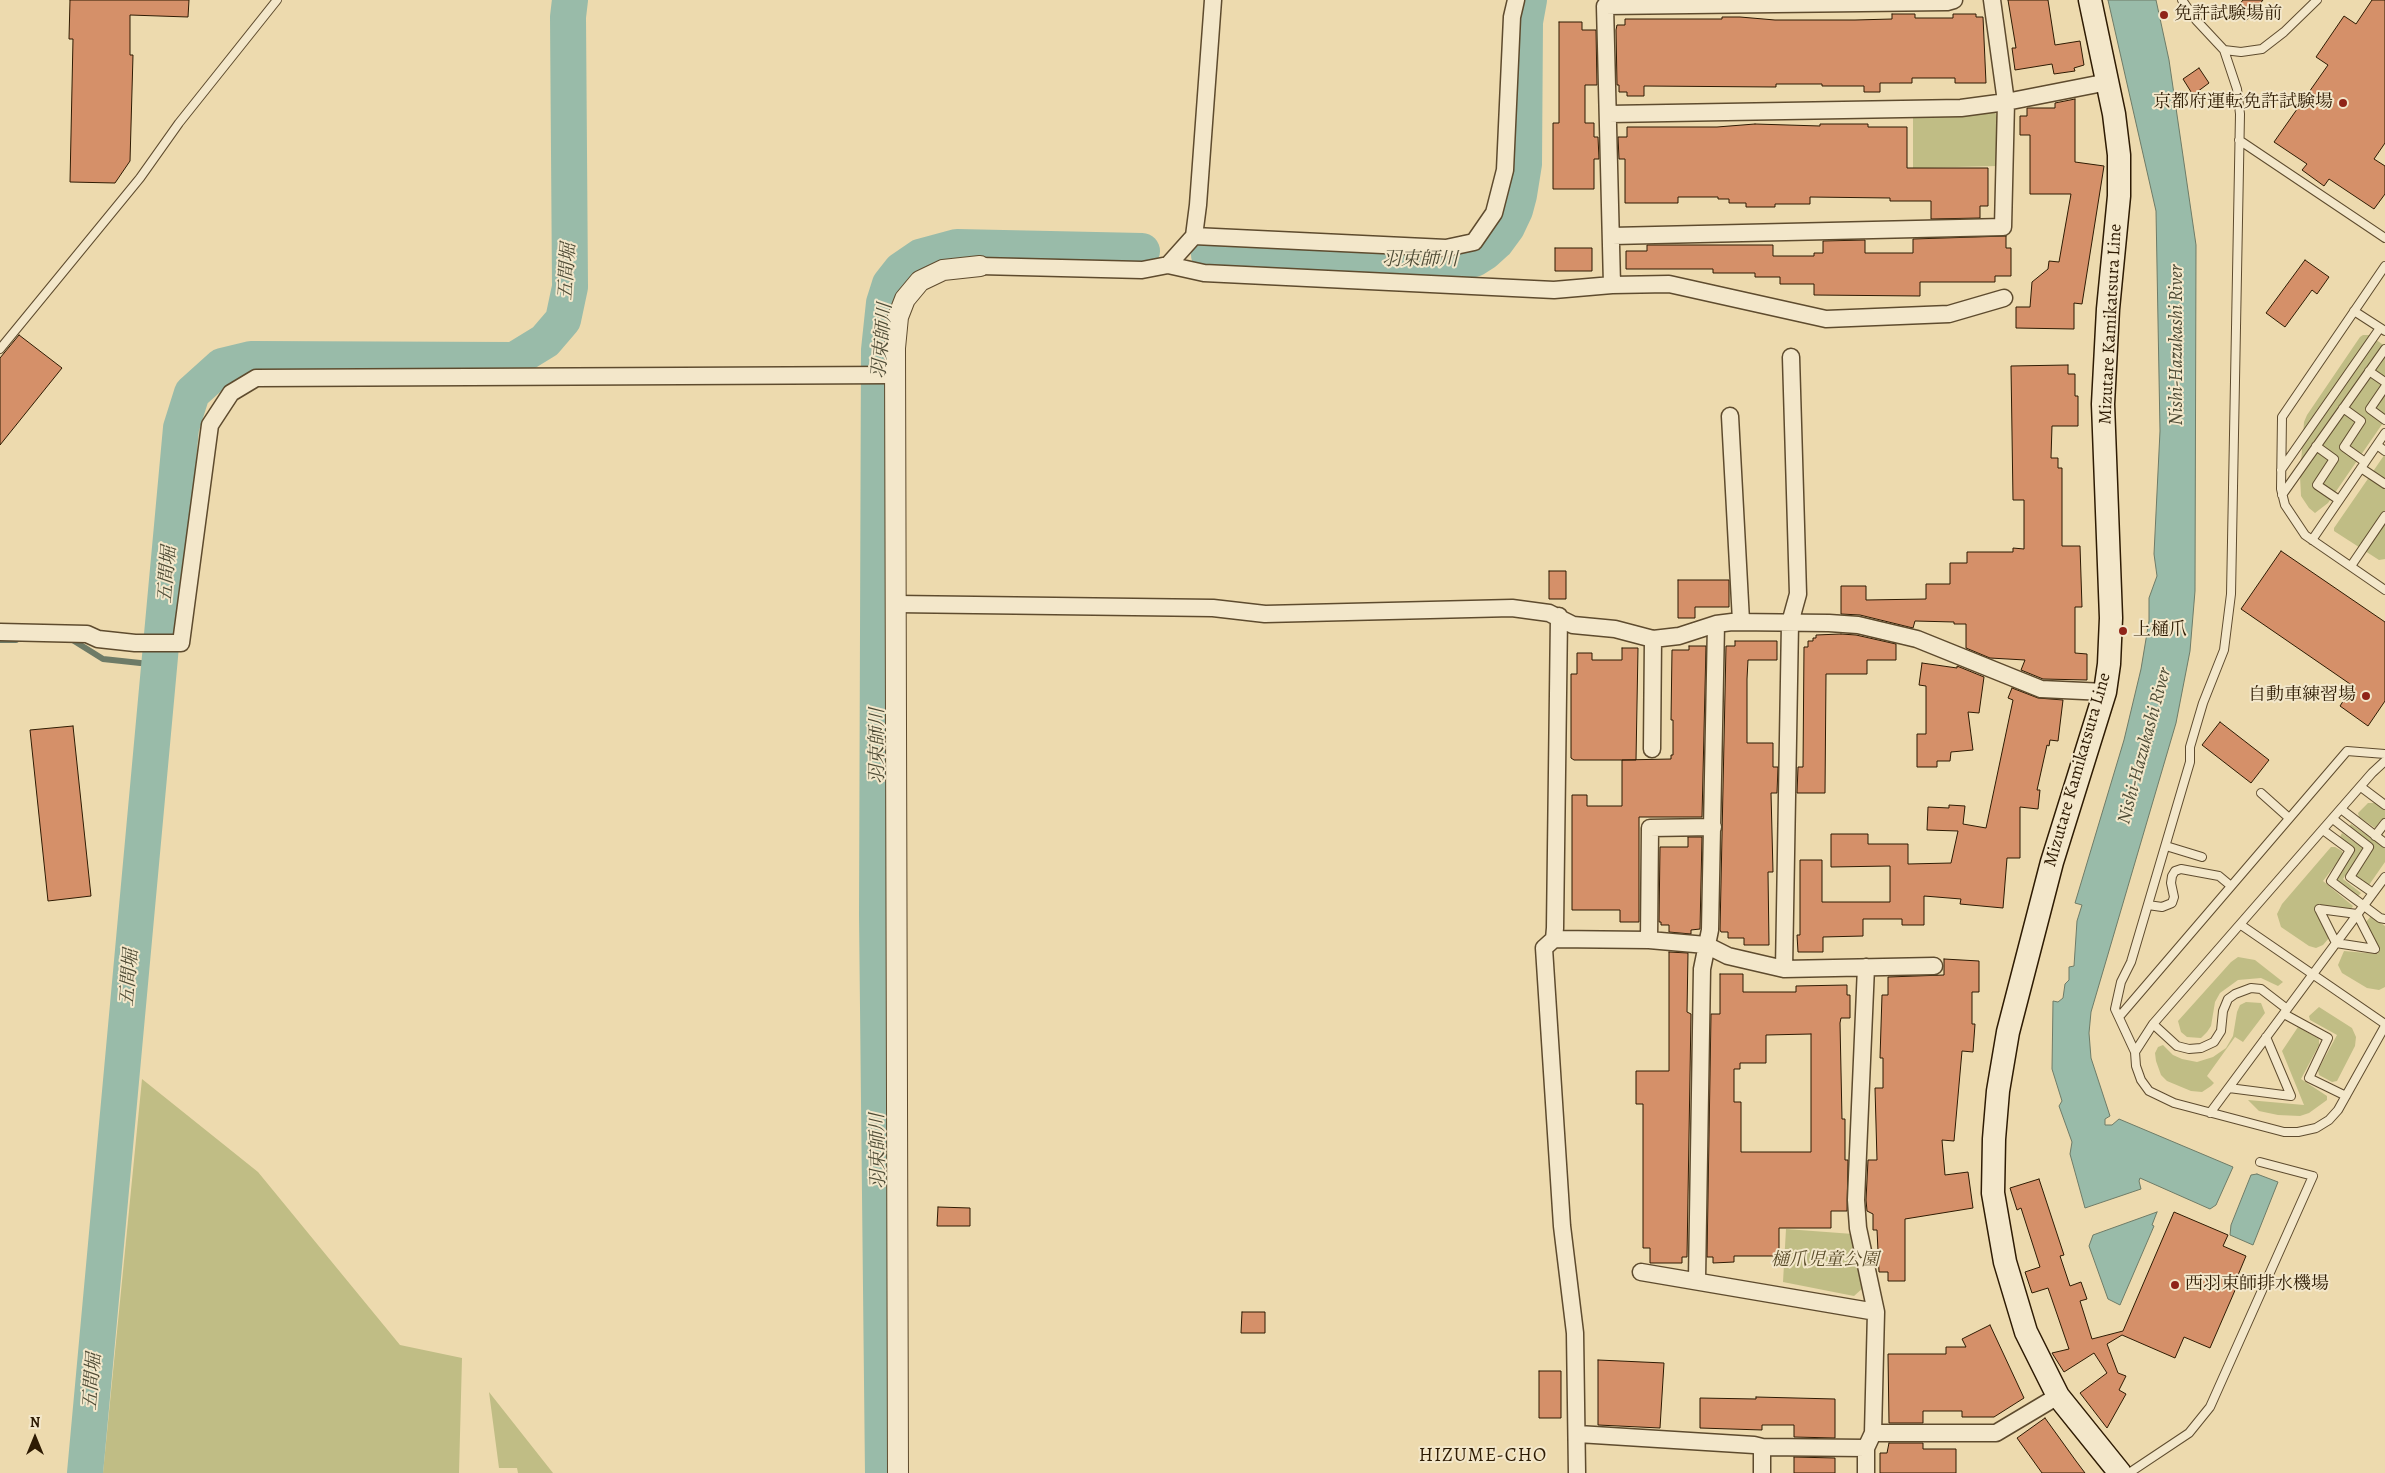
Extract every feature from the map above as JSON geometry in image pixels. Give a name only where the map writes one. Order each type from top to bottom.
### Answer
[{"type":"main road","name":"Mizutare Kamikatsura Line","points":[[2090,0],[2108,82],[2118,147],[2119,196],[2108,309],[2103,404],[2111,618],[2109,664],[2105,692],[2052,862],[2008,1032],[1998,1091],[1994,1139],[1993,1192],[2005,1262],[2026,1332],[2058,1396],[2120,1473]]},
{"type":"street","points":[[1168,265],[1194,236],[1213,0]]},
{"type":"street","points":[[1194,236],[1446,248],[1474,242],[1494,213],[1505,170],[1512,16],[1516,0]]},
{"type":"street","points":[[1612,285],[1605,6],[1947,2],[1954,0]]},
{"type":"street","points":[[1612,236],[2003,227],[2006,102],[1992,0]]},
{"type":"street","points":[[1608,114],[1961,108],[2006,102],[2108,82]]},
{"type":"street","points":[[898,1473],[895,375],[898,317],[905,299],[920,280],[943,270],[980,266],[1142,270],[1168,265],[1204,273],[1554,290],[1612,285],[1669,284],[1826,319],[1949,314],[2004,298]]},
{"type":"street","points":[[1784,969],[1790,622],[1798,594],[1791,357]]},
{"type":"street","points":[[0,632],[87,634],[98,639],[135,643],[181,643],[210,425],[231,393],[256,378],[895,375]]},
{"type":"street","points":[[1730,416],[1741,621]]},
{"type":"street","points":[[896,604],[1214,608],[1265,614],[1512,608],[1559,616],[1573,625],[1615,629],[1653,639],[1679,636],[1716,624],[1741,621],[1858,625],[1917,639],[2041,689],[2105,692]]},
{"type":"street","points":[[1554,939],[1559,616]]},
{"type":"street","points":[[1696,1280],[1702,969],[1710,930],[1716,624]]},
{"type":"street","points":[[1652,749],[1653,639]]},
{"type":"street","points":[[1649,940],[1650,828],[1713,827]]},
{"type":"street","points":[[1577,1473],[1578,1434],[1575,1333],[1562,1226],[1560,1168],[1544,948],[1554,939],[1649,940],[1706,945],[1728,956],[1784,969],[1934,966]]},
{"type":"street","points":[[1866,967],[1856,1200],[1858,1228],[1876,1312],[1866,1473]]},
{"type":"street","points":[[1642,1272],[1876,1312]]},
{"type":"street","points":[[1578,1434],[1762,1447],[1996,1433],[2058,1396]]},
{"type":"street","points":[[1762,1447],[1762,1473]]},
{"type":"lane","points":[[0,350],[140,178],[179,123],[277,0]]},
{"type":"lane","points":[[2182,0],[2196,20],[2224,50],[2237,89],[2239,140],[2231,594],[2224,650],[2203,703],[2190,747],[2190,762],[2166,846],[2131,962],[2121,982],[2115,1009],[2135,1052],[2136,1066],[2141,1080],[2149,1091],[2174,1102],[2210,1113],[2284,1132],[2298,1132],[2316,1128],[2329,1120],[2338,1110],[2385,1025],[2241,925]]},
{"type":"lane","points":[[2224,50],[2241,52],[2262,49],[2284,32],[2316,0]]},
{"type":"lane","points":[[2239,140],[2385,238]]},
{"type":"lane","points":[[2385,266],[2382,277],[2354,311],[2282,418],[2281,470],[2282,495],[2285,505],[2305,534],[2385,590]]},
{"type":"lane","points":[[2281,470],[2382,330],[2354,311]]},
{"type":"lane","points":[[2282,495],[2385,349]]},
{"type":"lane","points":[[2369,372],[2385,382]]},
{"type":"lane","points":[[2385,387],[2370,409],[2385,420]]},
{"type":"lane","points":[[2343,408],[2361,421],[2344,447],[2385,484]]},
{"type":"lane","points":[[2312,540],[2385,433]]},
{"type":"lane","points":[[2376,445],[2385,451]]},
{"type":"lane","points":[[2316,446],[2334,459],[2317,485],[2339,500]]},
{"type":"lane","points":[[2351,566],[2385,516]]},
{"type":"lane","points":[[2119,1016],[2347,751],[2385,754]]},
{"type":"lane","points":[[2135,1052],[2153,1024],[2385,761]]},
{"type":"lane","points":[[2361,787],[2385,804]]},
{"type":"lane","points":[[2261,793],[2289,818]]},
{"type":"lane","points":[[2341,809],[2385,843]]},
{"type":"lane","points":[[2333,819],[2369,848],[2350,877],[2373,894]]},
{"type":"lane","points":[[2375,836],[2385,823]]},
{"type":"lane","points":[[2323,830],[2350,850],[2331,881],[2380,918],[2385,919]]},
{"type":"lane","points":[[2166,846],[2202,857]]},
{"type":"lane","points":[[2148,905],[2162,907],[2172,903],[2174,897],[2171,882],[2172,876],[2181,869],[2219,876],[2231,886]]},
{"type":"lane","points":[[2210,1113],[2385,877]]},
{"type":"lane","points":[[2336,943],[2319,909],[2358,914]]},
{"type":"lane","points":[[2336,943],[2375,949],[2358,914]]},
{"type":"lane","points":[[2153,1024],[2177,1046],[2189,1049],[2201,1048],[2214,1042],[2221,1031],[2223,1011],[2228,999],[2235,994],[2252,988],[2261,989],[2285,1011],[2328,1038],[2309,1078],[2346,1096]]},
{"type":"lane","points":[[2229,1088],[2291,1096],[2266,1037]]},
{"type":"lane","points":[[2129,1473],[2189,1433],[2210,1407],[2313,1176],[2260,1162]]},
{"type":"green space","points":[[1995,112],[1998,120],[1997,166],[1913,168],[1913,116],[1966,116]]},
{"type":"green space","points":[[2363,335],[2369,335],[2385,346],[2385,420],[2328,503],[2315,513],[2301,496],[2300,476],[2304,422]]},
{"type":"green space","points":[[2385,454],[2385,559],[2379,560],[2334,531],[2334,528]]},
{"type":"green space","points":[[2368,803],[2375,803],[2385,810],[2385,821],[2382,819],[2375,828],[2359,817],[2358,813]]},
{"type":"green space","points":[[2351,824],[2385,848],[2385,862],[2369,885],[2364,884],[2355,877],[2373,848],[2348,828]]},
{"type":"green space","points":[[2342,833],[2364,849],[2343,879],[2361,893],[2357,897],[2337,881],[2337,878],[2355,851],[2340,837]]},
{"type":"green space","points":[[2331,847],[2342,851],[2343,855],[2323,881],[2353,906],[2351,909],[2316,907],[2329,938],[2323,945],[2316,948],[2309,946],[2281,927],[2277,914],[2282,904]]},
{"type":"green space","points":[[2371,916],[2385,926],[2385,987],[2379,990],[2367,988],[2342,973],[2338,965],[2344,951],[2378,954],[2379,951],[2366,922]]},
{"type":"green space","points":[[2238,957],[2255,960],[2283,982],[2278,986],[2261,978],[2238,980],[2220,993],[2215,1002],[2211,1026],[2207,1032],[2201,1038],[2187,1037],[2181,1032],[2178,1021],[2231,962]]},
{"type":"green space","points":[[2246,1002],[2261,1003],[2265,1013],[2243,1042],[2235,1037],[2207,1076],[2214,1083],[2211,1086],[2202,1092],[2191,1091],[2167,1081],[2161,1075],[2155,1053],[2158,1047],[2163,1045],[2173,1055],[2197,1062],[2213,1057],[2226,1048],[2233,1036],[2240,1005]]},
{"type":"green space","points":[[2319,1007],[2352,1028],[2356,1037],[2355,1046],[2337,1081],[2332,1082],[2319,1075],[2318,1070],[2337,1035],[2310,1020],[2309,1016]]},
{"type":"green space","points":[[2298,1027],[2319,1039],[2319,1045],[2301,1079],[2327,1096],[2327,1100],[2309,1113],[2300,1116],[2278,1115],[2259,1111],[2248,1100],[2304,1105],[2282,1051]]},
{"type":"green space","points":[[142,1079],[258,1172],[400,1345],[462,1358],[459,1473],[103,1473]]},
{"type":"green space","name":"樋爪児童公園","points":[[1786,1229],[1853,1234],[1864,1287],[1854,1296],[1783,1282]]},
{"type":"green space","points":[[489,1392],[553,1473],[518,1473],[517,1468],[499,1468]]},
{"type":"water","name":"Nishi-Hazukashi River","points":[[2108,0],[2156,0],[2169,60],[2196,245],[2195,591],[2190,651],[2176,723],[2091,1012],[2089,1033],[2091,1058],[2110,1116],[2105,1119],[2105,1125],[2112,1125],[2119,1119],[2233,1167],[2216,1205],[2210,1209],[2140,1178],[2141,1189],[2085,1208],[2070,1154],[2072,1142],[2059,1106],[2062,1101],[2052,1069],[2053,1001],[2058,1002],[2063,998],[2065,984],[2069,980],[2069,967],[2074,966],[2077,921],[2082,905],[2075,903],[2124,740],[2141,669],[2149,621],[2149,598],[2157,576],[2154,554],[2160,431],[2156,211]]},
{"type":"water","points":[[2257,1174],[2278,1182],[2253,1245],[2230,1235],[2231,1225],[2251,1175]]},
{"type":"water","points":[[2157,1212],[2152,1225],[2154,1226],[2120,1305],[2108,1299],[2089,1246],[2093,1235]]},
{"type":"building","points":[[70,0],[189,0],[188,17],[130,15],[130,55],[133,55],[130,161],[115,183],[70,182],[73,39],[69,39]]},
{"type":"building","points":[[2008,0],[2048,0],[2055,45],[2080,41],[2084,65],[2074,68],[2075,71],[2054,74],[2052,64],[2015,70],[2012,48],[2016,48]]},
{"type":"building","points":[[2243,0],[2263,0],[2245,22],[2233,12]]},
{"type":"building","name":"京都府運転免許試験場","points":[[2372,0],[2385,0],[2385,143],[2374,159],[2385,166],[2385,194],[2374,209],[2329,179],[2324,186],[2302,170],[2307,164],[2274,142],[2328,65],[2316,57],[2344,16],[2356,24]]},
{"type":"building","points":[[1892,14],[1915,14],[1915,18],[1953,18],[1953,14],[1976,14],[1976,17],[1983,17],[1986,83],[1955,83],[1955,78],[1912,78],[1912,83],[1880,83],[1880,92],[1864,92],[1864,86],[1822,86],[1822,84],[1776,84],[1776,87],[1644,86],[1644,96],[1627,96],[1627,92],[1619,92],[1619,85],[1617,85],[1616,30],[1617,25],[1625,25],[1625,19],[1722,19],[1722,17],[1740,17],[1775,20],[1855,20],[1892,19]]},
{"type":"building","points":[[1559,22],[1582,22],[1582,30],[1596,30],[1597,85],[1585,85],[1585,123],[1594,123],[1594,137],[1598,137],[1599,159],[1594,159],[1594,189],[1553,189],[1553,123],[1559,123]]},
{"type":"building","points":[[2199,68],[2209,83],[2193,95],[2183,79]]},
{"type":"building","points":[[2075,99],[2075,162],[2104,166],[2082,304],[2074,303],[2074,329],[2016,328],[2016,307],[2030,307],[2032,282],[2048,269],[2049,261],[2059,262],[2071,194],[2030,194],[2030,135],[2020,135],[2020,116],[2027,116],[2027,108],[2055,108],[2055,103]]},
{"type":"building","points":[[1755,124],[1820,126],[1820,124],[1868,124],[1868,127],[1907,127],[1907,168],[1988,168],[1988,206],[1980,206],[1980,218],[1931,219],[1931,201],[1890,201],[1890,198],[1810,197],[1810,204],[1775,204],[1775,207],[1746,207],[1746,203],[1729,203],[1729,199],[1718,199],[1718,197],[1678,197],[1678,203],[1625,203],[1625,159],[1619,159],[1618,137],[1627,137],[1627,127],[1717,127]]},
{"type":"building","points":[[2006,236],[2006,248],[2011,248],[2011,276],[1995,276],[1995,282],[1920,282],[1920,296],[1814,295],[1814,284],[1780,284],[1780,277],[1755,277],[1755,273],[1713,273],[1713,269],[1626,269],[1626,251],[1647,251],[1647,245],[1773,245],[1773,256],[1814,256],[1814,253],[1823,253],[1823,241],[1865,240],[1865,253],[1913,253],[1913,239]]},
{"type":"building","points":[[1555,248],[1592,248],[1592,271],[1555,271]]},
{"type":"building","points":[[2305,260],[2329,277],[2317,294],[2312,290],[2285,327],[2266,313]]},
{"type":"building","points":[[19,335],[62,368],[0,445],[0,358]]},
{"type":"building","points":[[2068,365],[2068,374],[2075,374],[2075,396],[2078,396],[2078,426],[2052,426],[2051,458],[2058,458],[2058,468],[2062,468],[2062,546],[2080,546],[2082,607],[2075,607],[2075,653],[2087,654],[2087,680],[2043,679],[2021,670],[2025,660],[1990,658],[1966,648],[1966,624],[1915,621],[1913,628],[1860,615],[1841,614],[1841,586],[1866,586],[1866,600],[1926,599],[1926,584],[1950,584],[1950,563],[1967,563],[1967,552],[2013,552],[2013,548],[2024,549],[2024,500],[2013,500],[2011,366]]},
{"type":"building","points":[[2281,551],[2385,622],[2385,701],[2368,726],[2340,706],[2353,686],[2241,609]]},
{"type":"building","points":[[1549,571],[1566,571],[1566,599],[1549,599]]},
{"type":"building","points":[[1678,580],[1729,580],[1729,607],[1695,607],[1695,618],[1678,618]]},
{"type":"building","points":[[1816,635],[1856,635],[1896,644],[1896,660],[1867,660],[1867,674],[1826,674],[1825,793],[1797,793],[1798,767],[1803,767],[1804,647],[1808,647],[1808,641],[1813,641]]},
{"type":"building","points":[[1735,641],[1777,641],[1777,660],[1748,660],[1747,679],[1747,743],[1773,743],[1773,767],[1778,767],[1777,793],[1771,793],[1773,872],[1768,872],[1769,945],[1744,945],[1744,938],[1728,938],[1728,932],[1721,932],[1720,930],[1726,646],[1735,646]]},
{"type":"building","points":[[1689,646],[1706,646],[1702,817],[1639,817],[1639,922],[1620,922],[1620,910],[1572,910],[1572,795],[1587,795],[1587,806],[1622,806],[1622,760],[1671,759],[1671,755],[1673,755],[1673,720],[1671,720],[1672,650],[1689,650]]},
{"type":"building","points":[[1622,648],[1638,648],[1636,760],[1574,760],[1571,758],[1571,674],[1577,674],[1577,653],[1592,653],[1592,660],[1622,660]]},
{"type":"building","points":[[1922,663],[1957,668],[1957,666],[1984,677],[1979,713],[1968,712],[1973,750],[1951,752],[1950,761],[1937,761],[1937,767],[1917,767],[1917,734],[1926,734],[1926,686],[1919,685]]},
{"type":"building","points":[[2012,688],[2038,698],[2063,700],[2058,741],[2050,740],[2049,746],[2047,745],[2037,790],[2040,790],[2038,809],[2020,807],[2020,858],[2007,858],[2003,908],[1960,904],[1961,899],[1924,896],[1924,925],[1902,925],[1902,919],[1863,919],[1863,936],[1823,937],[1823,952],[1798,952],[1797,935],[1800,935],[1800,860],[1822,860],[1822,902],[1890,902],[1890,866],[1831,867],[1831,834],[1868,834],[1868,844],[1908,844],[1908,864],[1951,863],[1958,831],[1927,830],[1928,807],[1949,808],[1949,805],[1965,806],[1963,824],[1986,828],[2013,700],[2008,698]]},
{"type":"building","points":[[2220,722],[2269,760],[2251,783],[2202,745]]},
{"type":"building","points":[[73,726],[91,896],[48,901],[30,730]]},
{"type":"building","points":[[1688,837],[1702,837],[1700,929],[1691,930],[1691,934],[1669,932],[1669,925],[1661,925],[1661,922],[1659,922],[1660,847],[1688,847]]},
{"type":"building","points":[[1669,952],[1688,953],[1687,1012],[1691,1014],[1687,1257],[1682,1257],[1682,1263],[1650,1263],[1650,1248],[1643,1248],[1643,1104],[1636,1104],[1636,1071],[1669,1071]]},
{"type":"building","points":[[1944,959],[1979,961],[1979,992],[1972,992],[1972,1024],[1975,1024],[1973,1052],[1962,1051],[1954,1141],[1942,1140],[1945,1175],[1968,1172],[1973,1208],[1905,1219],[1905,1281],[1888,1281],[1888,1272],[1879,1272],[1877,1230],[1873,1230],[1873,1214],[1867,1211],[1866,1200],[1868,1160],[1877,1160],[1875,1088],[1883,1088],[1883,1058],[1880,1058],[1882,995],[1888,995],[1888,977],[1944,975]]},
{"type":"building","points":[[1720,974],[1743,974],[1743,992],[1796,992],[1796,986],[1847,985],[1847,995],[1850,995],[1850,1018],[1841,1018],[1840,1023],[1842,1119],[1845,1119],[1845,1160],[1848,1160],[1847,1211],[1831,1211],[1831,1228],[1779,1228],[1779,1256],[1734,1256],[1734,1262],[1713,1263],[1713,1257],[1707,1257],[1711,1014],[1720,1014]],"holes":[[[1811,1034],[1811,1152],[1741,1152],[1741,1102],[1734,1102],[1734,1069],[1740,1069],[1740,1063],[1766,1063],[1766,1035]]]},
{"type":"building","points":[[2039,1179],[2064,1255],[2060,1256],[2070,1286],[2081,1282],[2087,1299],[2080,1301],[2092,1339],[2123,1331],[2174,1212],[2228,1235],[2223,1246],[2246,1256],[2233,1287],[2236,1288],[2210,1348],[2184,1337],[2175,1358],[2122,1335],[2107,1344],[2118,1373],[2126,1376],[2119,1390],[2126,1394],[2107,1428],[2080,1393],[2107,1373],[2094,1353],[2064,1372],[2052,1353],[2069,1349],[2048,1288],[2032,1293],[2025,1272],[2040,1267],[2021,1208],[2017,1210],[2010,1188]]},
{"type":"building","points":[[938,1207],[970,1208],[970,1226],[937,1226]]},
{"type":"building","points":[[1242,1312],[1265,1312],[1265,1333],[1241,1333]]},
{"type":"building","points":[[1990,1325],[2024,1398],[1994,1417],[1962,1417],[1962,1411],[1923,1411],[1923,1423],[1889,1423],[1888,1354],[1946,1354],[1946,1347],[1966,1347],[1962,1339]]},
{"type":"building","points":[[1598,1360],[1664,1363],[1660,1428],[1598,1425]]},
{"type":"building","points":[[1539,1371],[1561,1371],[1561,1418],[1539,1418]]},
{"type":"building","points":[[1756,1397],[1835,1399],[1835,1438],[1794,1437],[1794,1425],[1762,1425],[1762,1430],[1700,1428],[1700,1398],[1756,1399]]},
{"type":"building","points":[[2045,1418],[2085,1473],[2042,1473],[2017,1438]]},
{"type":"building","points":[[1889,1443],[1923,1443],[1923,1449],[1956,1449],[1956,1473],[1880,1473],[1880,1453],[1887,1453]]},
{"type":"building","points":[[1794,1457],[1835,1458],[1835,1473],[1794,1473]]},
{"type":"waterway","name":"五間堀","points":[[85,1473],[181,428],[192,393],[222,366],[251,359],[514,360],[545,341],[563,320],[570,287],[568,17],[570,0]]},
{"type":"waterway","name":"羽束師川","points":[[1209,255],[1451,263],[1474,259],[1485,252],[1496,242],[1507,227],[1515,210],[1519,195],[1524,164],[1525,22],[1529,0]]},
{"type":"waterway","name":"羽束師川","points":[[883,1473],[877,914],[879,350],[884,303],[890,284],[901,270],[920,257],[957,247],[1142,251]]},
{"type":"waterway","points":[[71,639],[103,659],[159,665]]},
{"type":"waterway","points":[[0,640],[16,640]]},
{"type":"place","name":"免許試験場前","points":[[2164,15]]},
{"type":"place","name":"京都府運転免許試験場","points":[[2343,103]]},
{"type":"place","name":"上樋爪","points":[[2123,631]]},
{"type":"place","name":"自動車練習場","points":[[2366,696]]},
{"type":"place","name":"西羽束師排水機場","points":[[2175,1285]]},
{"type":"district","name":"HIZUME-CHO","points":[[1483,1456]]}]
